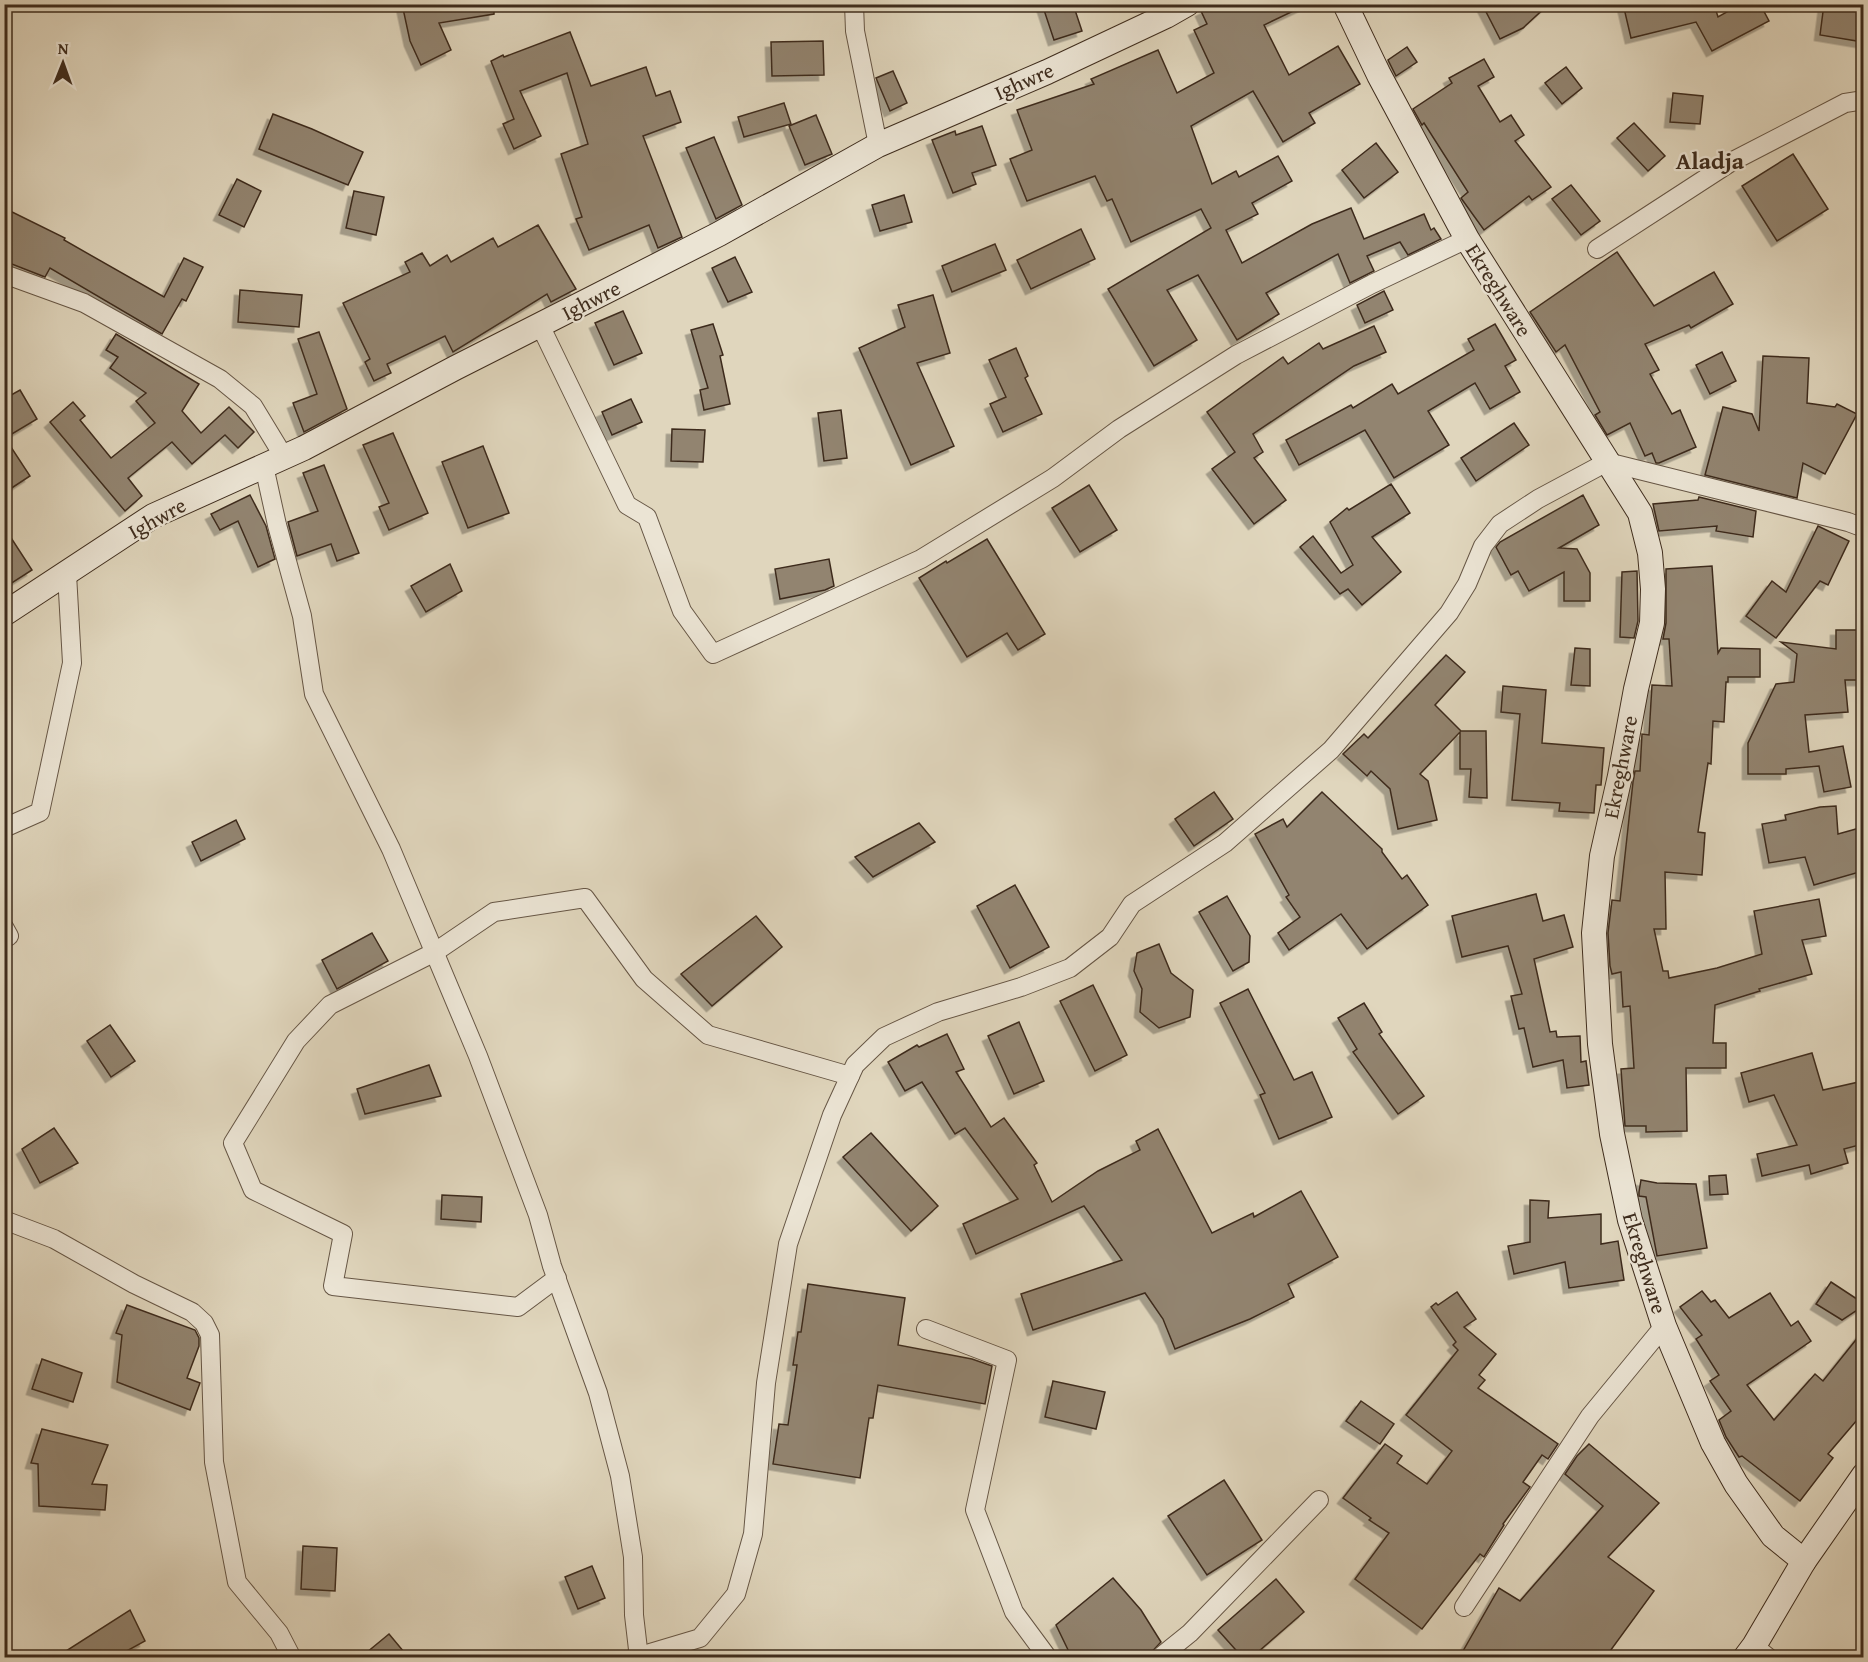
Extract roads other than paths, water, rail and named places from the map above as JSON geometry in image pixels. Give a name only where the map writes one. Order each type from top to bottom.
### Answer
[{"type":"street","points":[[854,4],[855,31],[878,145]]},
{"type":"street","name":"Ighwre","points":[[4,614],[153,516],[274,462],[719,234],[878,145],[1047,72],[1187,4]]},
{"type":"street","name":"Ekreghware","points":[[1344,4],[1379,75],[1467,239],[1640,513],[1650,553],[1653,589],[1652,623],[1602,856],[1594,933],[1600,1044],[1612,1134],[1630,1220],[1664,1326],[1713,1443],[1736,1484],[1773,1536],[1804,1561]]},
{"type":"street","points":[[1597,249],[1731,162],[1845,103],[1863,100]]},
{"type":"street","points":[[540,325],[627,506],[647,517],[682,610],[713,654],[921,559],[1053,478],[1119,429],[1236,356],[1372,284],[1467,239]]},
{"type":"street","points":[[4,274],[84,303],[220,379],[253,406],[274,462],[277,525],[302,615],[314,694],[391,849],[501,1112],[598,1393],[620,1476],[633,1557],[637,1657],[700,1638],[736,1594],[753,1533],[766,1383],[788,1244],[832,1115],[855,1065],[884,1037],[938,1012],[1021,987],[1070,968],[1110,936],[1132,904],[1225,843],[1330,750],[1449,614],[1467,584],[1484,546],[1500,524],[1538,499],[1607,462],[1848,522],[1863,528]]},
{"type":"street","points":[[4,828],[40,812],[72,663],[67,574]]},
{"type":"street","points":[[557,1278],[518,1307],[333,1286],[343,1234],[253,1190],[233,1143],[296,1041],[330,1005],[435,952],[494,912],[585,898],[644,979],[708,1035],[850,1076]]},
{"type":"street","points":[[4,927],[9,936],[4,939]]},
{"type":"street","points":[[4,1220],[54,1239],[134,1284],[192,1312],[204,1323],[210,1335],[213,1462],[237,1582],[279,1633],[292,1658]]},
{"type":"street","points":[[1464,1607],[1590,1416],[1664,1326]]},
{"type":"street","points":[[926,1329],[1007,1360],[975,1510],[1014,1612],[1048,1658]]},
{"type":"street","points":[[1756,1654],[1804,1561],[1863,1475]]},
{"type":"street","points":[[1159,1658],[1190,1633],[1319,1500]]},
{"type":"district","name":"Aladja","points":[[1710,160]]}]
